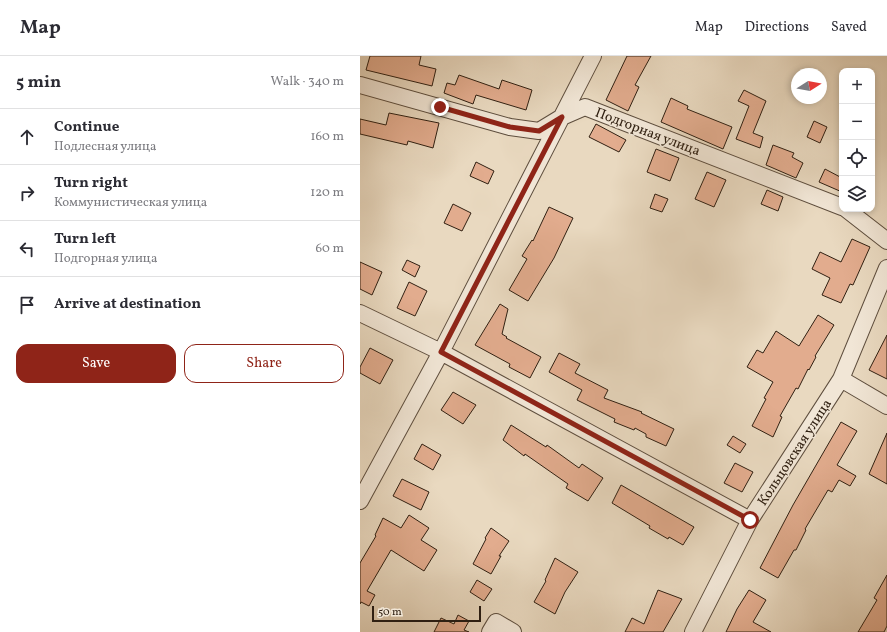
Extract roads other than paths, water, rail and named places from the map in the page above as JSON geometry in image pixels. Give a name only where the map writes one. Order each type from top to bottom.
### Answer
[{"type":"street","points":[[360,501],[441,352],[593,56]]},
{"type":"street","name":"Подгорная улица","points":[[360,85],[510,127],[539,131],[562,117],[585,107],[839,206]]},
{"type":"street","points":[[850,212],[887,241]]},
{"type":"street","name":"Кольцовская улица","points":[[693,632],[750,520],[840,379],[887,268]]},
{"type":"street","points":[[360,314],[441,352],[750,520]]},
{"type":"street","points":[[840,379],[887,406]]},
{"type":"street","points":[[490,632],[496,622],[513,632]]}]
